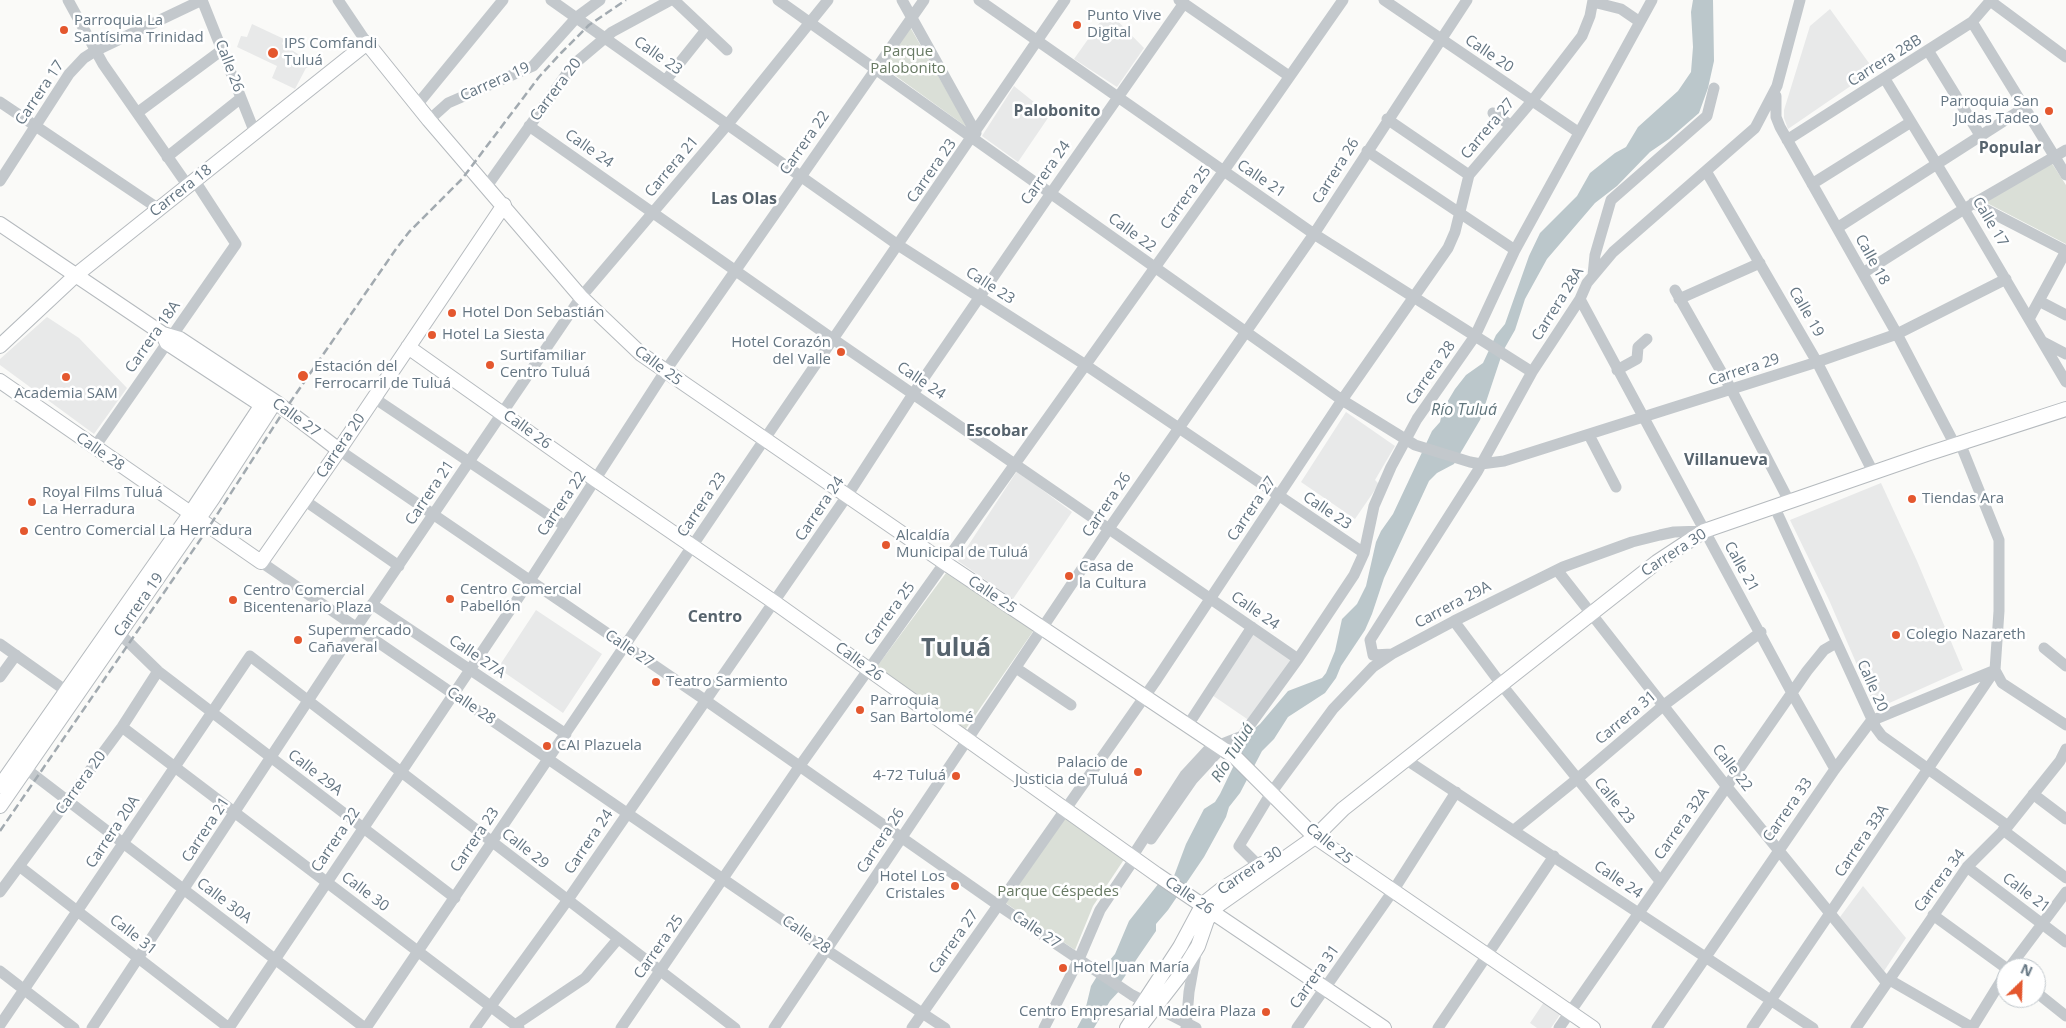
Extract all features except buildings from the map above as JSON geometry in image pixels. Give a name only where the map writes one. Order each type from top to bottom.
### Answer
[{"type":"main road","name":"Calle 25","points":[[367,43],[429,120],[504,205],[581,297],[628,344],[664,373],[1235,757],[1312,834],[1487,957],[1593,1028]]},
{"type":"main road","name":"Carrera 18","points":[[0,346],[76,275],[367,43]]},
{"type":"main road","name":"Carrera 20","points":[[261,562],[504,205]]},
{"type":"main road","name":"Calle 27","points":[[0,224],[167,338],[180,339],[337,453]]},
{"type":"main road","name":"Calle 26","points":[[408,347],[596,480],[774,602],[1134,860],[1384,1028]]},
{"type":"main road","name":"Calle 28","points":[[0,381],[261,562]]},
{"type":"main road","name":"Carrera 19","points":[[71,695],[120,634],[268,403]]},
{"type":"main road","name":"Carrera 30","points":[[1202,904],[1229,897],[1312,834],[1657,562],[1704,531],[1873,472],[2066,409]]},
{"type":"main road","name":"Carrera 19","points":[[0,806],[21,765],[194,517]]},
{"type":"main road","name":"Carrera 19","points":[[0,786],[21,765]]},
{"type":"main road","name":"Carrera 30","points":[[1127,1028],[1180,947],[1202,904],[1222,889],[1312,834]]},
{"type":"main road","name":"Carrera 30","points":[[1139,1028],[1144,1001],[1180,975],[1198,946],[1202,904]]},
{"type":"street","points":[[68,0],[95,51],[167,157],[191,184]]},
{"type":"street","name":"Carrera 17","points":[[0,181],[69,74],[84,58],[202,0]]},
{"type":"street","name":"Calle 26","points":[[202,0],[255,133]]},
{"type":"street","name":"Calle 25","points":[[338,0],[367,43]]},
{"type":"street","points":[[417,104],[503,0]]},
{"type":"street","points":[[551,0],[564,4],[577,17]]},
{"type":"street","name":"Carrera 19","points":[[429,120],[448,103],[533,66],[577,17],[600,0]]},
{"type":"street","points":[[673,0],[727,50]]},
{"type":"street","name":"Carrera 20","points":[[487,186],[568,70],[605,37],[673,0]]},
{"type":"street","name":"Calle 22","points":[[778,0],[974,136],[1050,193],[1342,400],[1410,443],[1461,460],[1481,464]]},
{"type":"street","name":"Carrera 21","points":[[92,1028],[185,890],[372,604],[581,297],[728,124],[828,0]]},
{"type":"street","points":[[902,0],[974,136]]},
{"type":"street","name":"Carrera 22","points":[[229,1028],[326,881],[529,582],[664,373],[924,0]]},
{"type":"street","name":"Calle 21","points":[[979,0],[1314,234],[1532,372]]},
{"type":"street","name":"Carrera 23","points":[[365,1028],[1065,0]]},
{"type":"street","name":"Carrera 25","points":[[621,1028],[725,879],[799,767],[1016,464],[1084,364],[1223,172],[1343,0]]},
{"type":"street","name":"Calle 20","points":[[1384,0],[1578,132]]},
{"type":"street","name":"Carrera 26","points":[[774,1028],[828,951],[966,740],[1108,530],[1314,234],[1387,119],[1467,0]]},
{"type":"street","name":"Carrera 28","points":[[1044,1028],[1079,959],[1100,910],[1134,860],[1184,775],[1209,749],[1220,747],[1242,736],[1298,659],[1354,575],[1364,553],[1374,506],[1410,443],[1417,419],[1475,336],[1515,250],[1652,0]]},
{"type":"street","name":"Carrera 28A","points":[[1392,654],[1374,655],[1370,640],[1481,464],[1532,372],[1580,299],[1594,274],[1614,252],[1746,138],[1759,122],[1777,86],[1800,0]]},
{"type":"street","points":[[1990,0],[2066,57]]},
{"type":"street","name":"Carrera 28B","points":[[1787,140],[1929,52],[1972,22],[1990,0]]},
{"type":"street","points":[[1593,1],[1620,9],[1640,22]]},
{"type":"street","name":"Carrera 27","points":[[912,1028],[1145,695],[1342,400],[1412,297],[1448,248],[1455,232],[1469,175],[1532,101],[1582,36],[1590,16],[1593,1]]},
{"type":"street","points":[[1182,2],[1290,76]]},
{"type":"street","name":"Carrera 24","points":[[475,1028],[567,901],[626,813],[774,602],[847,496],[913,394],[1182,2]]},
{"type":"street","name":"Calle 23","points":[[577,17],[898,245],[1084,364],[1364,553]]},
{"type":"street","points":[[1972,22],[2066,175]]},
{"type":"street","points":[[666,80],[706,30]]},
{"type":"street","points":[[137,113],[222,50]]},
{"type":"street","points":[[1929,52],[1980,135]]},
{"type":"street","name":"Calle 17","points":[[1885,79],[1936,163],[1969,206],[2006,279],[2066,382]]},
{"type":"street","name":"Calle 18","points":[[1777,86],[1775,108],[1780,127],[1958,444],[1999,540],[1999,611],[1995,670]]},
{"type":"street","points":[[1594,274],[1595,255],[1611,200],[1707,116],[1714,88]]},
{"type":"street","points":[[167,157],[241,98]]},
{"type":"street","points":[[0,102],[159,209]]},
{"type":"street","points":[[1837,228],[2024,108]]},
{"type":"street","points":[[1493,113],[1510,125]]},
{"type":"street","points":[[1387,119],[1469,175]]},
{"type":"street","points":[[1759,122],[1769,120],[1780,127]]},
{"type":"street","points":[[1812,184],[1912,122]]},
{"type":"street","name":"Calle 24","points":[[529,126],[654,212],[833,340],[1298,659]]},
{"type":"street","points":[[1862,273],[1969,206],[2066,150]]},
{"type":"street","points":[[1367,151],[1515,250]]},
{"type":"street","name":"Calle 19","points":[[1706,171],[1817,362],[1873,472]]},
{"type":"street","name":"Carrera 18A","points":[[94,448],[167,338],[236,244],[191,184]]},
{"type":"street","points":[[1969,206],[2066,251],[2029,319]]},
{"type":"street","points":[[1760,263],[1677,294],[1731,389],[1788,501]]},
{"type":"street","name":"Carrera 29","points":[[1481,464],[1504,462],[1643,419],[1897,334],[2006,279]]},
{"type":"street","name":"Calle 21","points":[[1580,299],[1643,419],[1835,769]]},
{"type":"street","points":[[2039,301],[2066,315]]},
{"type":"street","points":[[1617,370],[1637,359],[1638,347],[1647,339]]},
{"type":"street","points":[[2042,342],[2066,354]]},
{"type":"street","points":[[374,398],[565,526]]},
{"type":"street","points":[[1589,435],[1616,487]]},
{"type":"street","name":"Calle 27","points":[[337,453],[705,700],[998,905],[1144,1001],[1190,1026]]},
{"type":"street","points":[[304,500],[399,566]]},
{"type":"street","name":"Calle 20","points":[[1774,506],[1871,721],[1882,736],[1929,768],[2066,878]]},
{"type":"street","name":"Carrera 29A","points":[[1268,790],[1333,709],[1373,667],[1392,654],[1557,570],[1632,542],[1674,532],[1704,531]]},
{"type":"street","name":"Calle 28","points":[[261,562],[828,951],[945,1028]]},
{"type":"street","name":"Calle 22","points":[[1557,570],[1726,787],[1887,981],[1972,1028]]},
{"type":"street","name":"Calle 27A","points":[[372,604],[566,734]]},
{"type":"street","name":"Calle 23","points":[[1454,621],[1501,684],[1660,881]]},
{"type":"street","points":[[1188,725],[1252,627]]},
{"type":"street","name":"Carrera 31","points":[[1514,830],[1578,779],[1664,705],[1761,632]]},
{"type":"street","name":"Calle 29A","points":[[120,634],[158,671],[455,898]]},
{"type":"street","name":"Carrera 32A","points":[[1558,1028],[1824,650],[1836,643]]},
{"type":"street","points":[[0,644],[71,695]]},
{"type":"street","points":[[2044,648],[2066,666]]},
{"type":"street","points":[[0,678],[16,655]]},
{"type":"street","name":"Calle 29","points":[[250,656],[567,901],[736,1028]]},
{"type":"street","name":"Carrera 20A","points":[[0,1025],[250,656]]},
{"type":"street","points":[[1016,668],[1071,704]]},
{"type":"street","points":[[1871,721],[1995,670],[2002,682],[2066,725]]},
{"type":"street","name":"Carrera 33A","points":[[1752,1028],[1995,670]]},
{"type":"street","name":"Carrera 20","points":[[0,892],[122,727],[158,671]]},
{"type":"street","name":"Carrera 33","points":[[1657,1028],[1835,769],[1871,721]]},
{"type":"street","name":"Calle 30","points":[[122,727],[517,1026]]},
{"type":"street","name":"Carrera 34","points":[[1856,1028],[1967,867],[2006,828],[2063,759],[2066,749]]},
{"type":"street","name":"Calle 24","points":[[1405,759],[1640,912],[1813,1028]]},
{"type":"street","name":"Calle 30A","points":[[21,765],[365,1028]]},
{"type":"street","points":[[1259,866],[1239,846],[1268,790]]},
{"type":"street","name":"Carrera 31","points":[[1297,1028],[1393,891],[1456,792]]},
{"type":"street","points":[[2033,794],[2066,819]]},
{"type":"street","points":[[1438,1028],[1554,856]]},
{"type":"street","name":"Calle 31","points":[[19,866],[229,1028]]},
{"type":"street","name":"Calle 21","points":[[1967,867],[2066,942]]},
{"type":"street","points":[[2016,958],[2066,892]]},
{"type":"street","points":[[1933,915],[1996,960]]},
{"type":"street","points":[[517,1026],[585,978],[618,939]]},
{"type":"street","points":[[1190,1026],[1189,992],[1198,946]]},
{"type":"street","points":[[0,971],[74,1028]]},
{"type":"street","points":[[1972,1028],[1996,989]]},
{"type":"street","points":[[2046,1000],[2066,1016]]},
{"type":"shaded area","points":[[1830,9],[1874,70],[1788,129],[1784,118],[1784,110],[1810,26]]},
{"type":"shaded area","points":[[1108,11],[1144,48],[1117,87],[1074,59]]},
{"type":"shaded area","name":"IPS Comfandi Tuluá","points":[[252,24],[284,39],[282,44],[306,59],[310,67],[306,68],[295,89],[272,78],[277,66],[237,47],[241,36],[247,37]]},
{"type":"shaded area","points":[[1014,86],[1050,115],[1018,162],[982,136]]},
{"type":"shaded area","name":"Academia SAM","points":[[47,317],[79,338],[127,388],[94,434],[0,365],[0,359]]},
{"type":"shaded area","points":[[1346,412],[1395,446],[1375,480],[1379,484],[1355,519],[1301,482]]},
{"type":"shaded area","points":[[1017,471],[1072,512],[1013,599],[958,561]]},
{"type":"shaded area","points":[[1881,483],[1917,561],[1963,670],[1876,709],[1829,600],[1790,520]]},
{"type":"shaded area","points":[[536,610],[602,654],[563,713],[498,668]]},
{"type":"shaded area","points":[[1254,634],[1292,660],[1250,721],[1212,695]]},
{"type":"shaded area","points":[[1863,886],[1906,938],[1884,971],[1840,917]]},
{"type":"shaded area","points":[[1544,1002],[1561,1013],[1551,1028],[1537,1028],[1530,1023]]},
{"type":"green space","name":"Parque Palobonito","points":[[910,27],[968,128],[882,66]]},
{"type":"green space","points":[[2051,162],[2066,185],[2066,244],[1985,202]]},
{"type":"green space","points":[[946,573],[1034,630],[965,730],[876,668]]},
{"type":"green space","name":"Parque Céspedes","points":[[1066,816],[1125,858],[1093,906],[1075,950],[1004,902]]},
{"type":"water","name":"Río Tuluá","points":[[1693,0],[1713,0],[1714,61],[1708,88],[1699,113],[1669,139],[1650,152],[1617,186],[1595,203],[1547,259],[1525,299],[1515,330],[1503,351],[1480,420],[1454,464],[1437,473],[1429,481],[1384,578],[1365,630],[1341,666],[1336,678],[1325,693],[1288,717],[1274,739],[1262,751],[1240,793],[1229,807],[1226,817],[1204,857],[1168,910],[1156,924],[1156,931],[1121,982],[1122,988],[1110,1001],[1094,1028],[1077,1028],[1084,1015],[1091,986],[1115,954],[1129,921],[1159,883],[1174,876],[1186,844],[1204,809],[1215,802],[1220,794],[1250,732],[1260,724],[1288,691],[1322,678],[1326,673],[1335,651],[1342,619],[1357,604],[1366,586],[1376,542],[1381,531],[1393,514],[1432,431],[1440,422],[1443,409],[1466,375],[1483,363],[1496,335],[1505,324],[1529,256],[1540,233],[1577,196],[1590,173],[1615,153],[1626,147],[1638,127],[1678,91],[1691,72],[1693,47],[1691,12]]},
{"type":"railway","points":[[0,831],[209,527],[280,417],[396,249],[409,232],[462,179],[539,77],[561,53],[589,25],[626,0]]},
{"type":"place","name":"Punto Vive Digital","points":[[1077,25]]},
{"type":"place","name":"Parroquia La Santísima Trinidad","points":[[64,30]]},
{"type":"place","name":"IPS Comfandi Tuluá","points":[[273,53]]},
{"type":"place","name":"Parroquia San Judas Tadeo","points":[[2049,111]]},
{"type":"place","name":"Hotel Don Sebastián","points":[[452,313]]},
{"type":"place","name":"Hotel La Siesta","points":[[432,335]]},
{"type":"place","name":"Hotel Corazón del Valle","points":[[841,352]]},
{"type":"place","name":"Surtifamiliar Centro Tuluá","points":[[490,365]]},
{"type":"place","name":"Estación del Ferrocarril de Tuluá","points":[[303,376]]},
{"type":"place","name":"Academia SAM","points":[[66,377]]},
{"type":"place","name":"Tiendas Ara","points":[[1912,499]]},
{"type":"place","name":"Royal Films Tuluá La Herradura","points":[[32,502]]},
{"type":"place","name":"Centro Comercial La Herradura","points":[[24,531]]},
{"type":"place","name":"Alcaldía Municipal de Tuluá","points":[[886,545]]},
{"type":"place","name":"Casa de la Cultura","points":[[1069,576]]},
{"type":"place","name":"Centro Comercial Pabellón","points":[[450,599]]},
{"type":"place","name":"Centro Comercial Bicentenario Plaza","points":[[233,600]]},
{"type":"place","name":"Colegio Nazareth","points":[[1896,635]]},
{"type":"place","name":"Supermercado Cañaveral","points":[[298,640]]},
{"type":"place","name":"Teatro Sarmiento","points":[[656,682]]},
{"type":"place","name":"Parroquia San Bartolomé","points":[[860,710]]},
{"type":"place","name":"CAI Plazuela","points":[[547,746]]},
{"type":"place","name":"Palacio de Justicia de Tuluá","points":[[1138,772]]},
{"type":"place","name":"4-72 Tuluá","points":[[956,776]]},
{"type":"place","name":"Hotel Los Cristales","points":[[955,886]]},
{"type":"place","name":"Hotel Juan María","points":[[1063,968]]},
{"type":"place","name":"Centro Empresarial Madeira Plaza","points":[[1266,1012]]},
{"type":"district","name":"Palobonito","points":[[1057,111]]},
{"type":"district","name":"Popular","points":[[2010,148]]},
{"type":"district","name":"Las Olas","points":[[744,199]]},
{"type":"district","name":"Escobar","points":[[997,431]]},
{"type":"district","name":"Villanueva","points":[[1726,460]]},
{"type":"district","name":"Centro","points":[[715,617]]},
{"type":"district","name":"Tuluá","points":[[956,649]]}]
